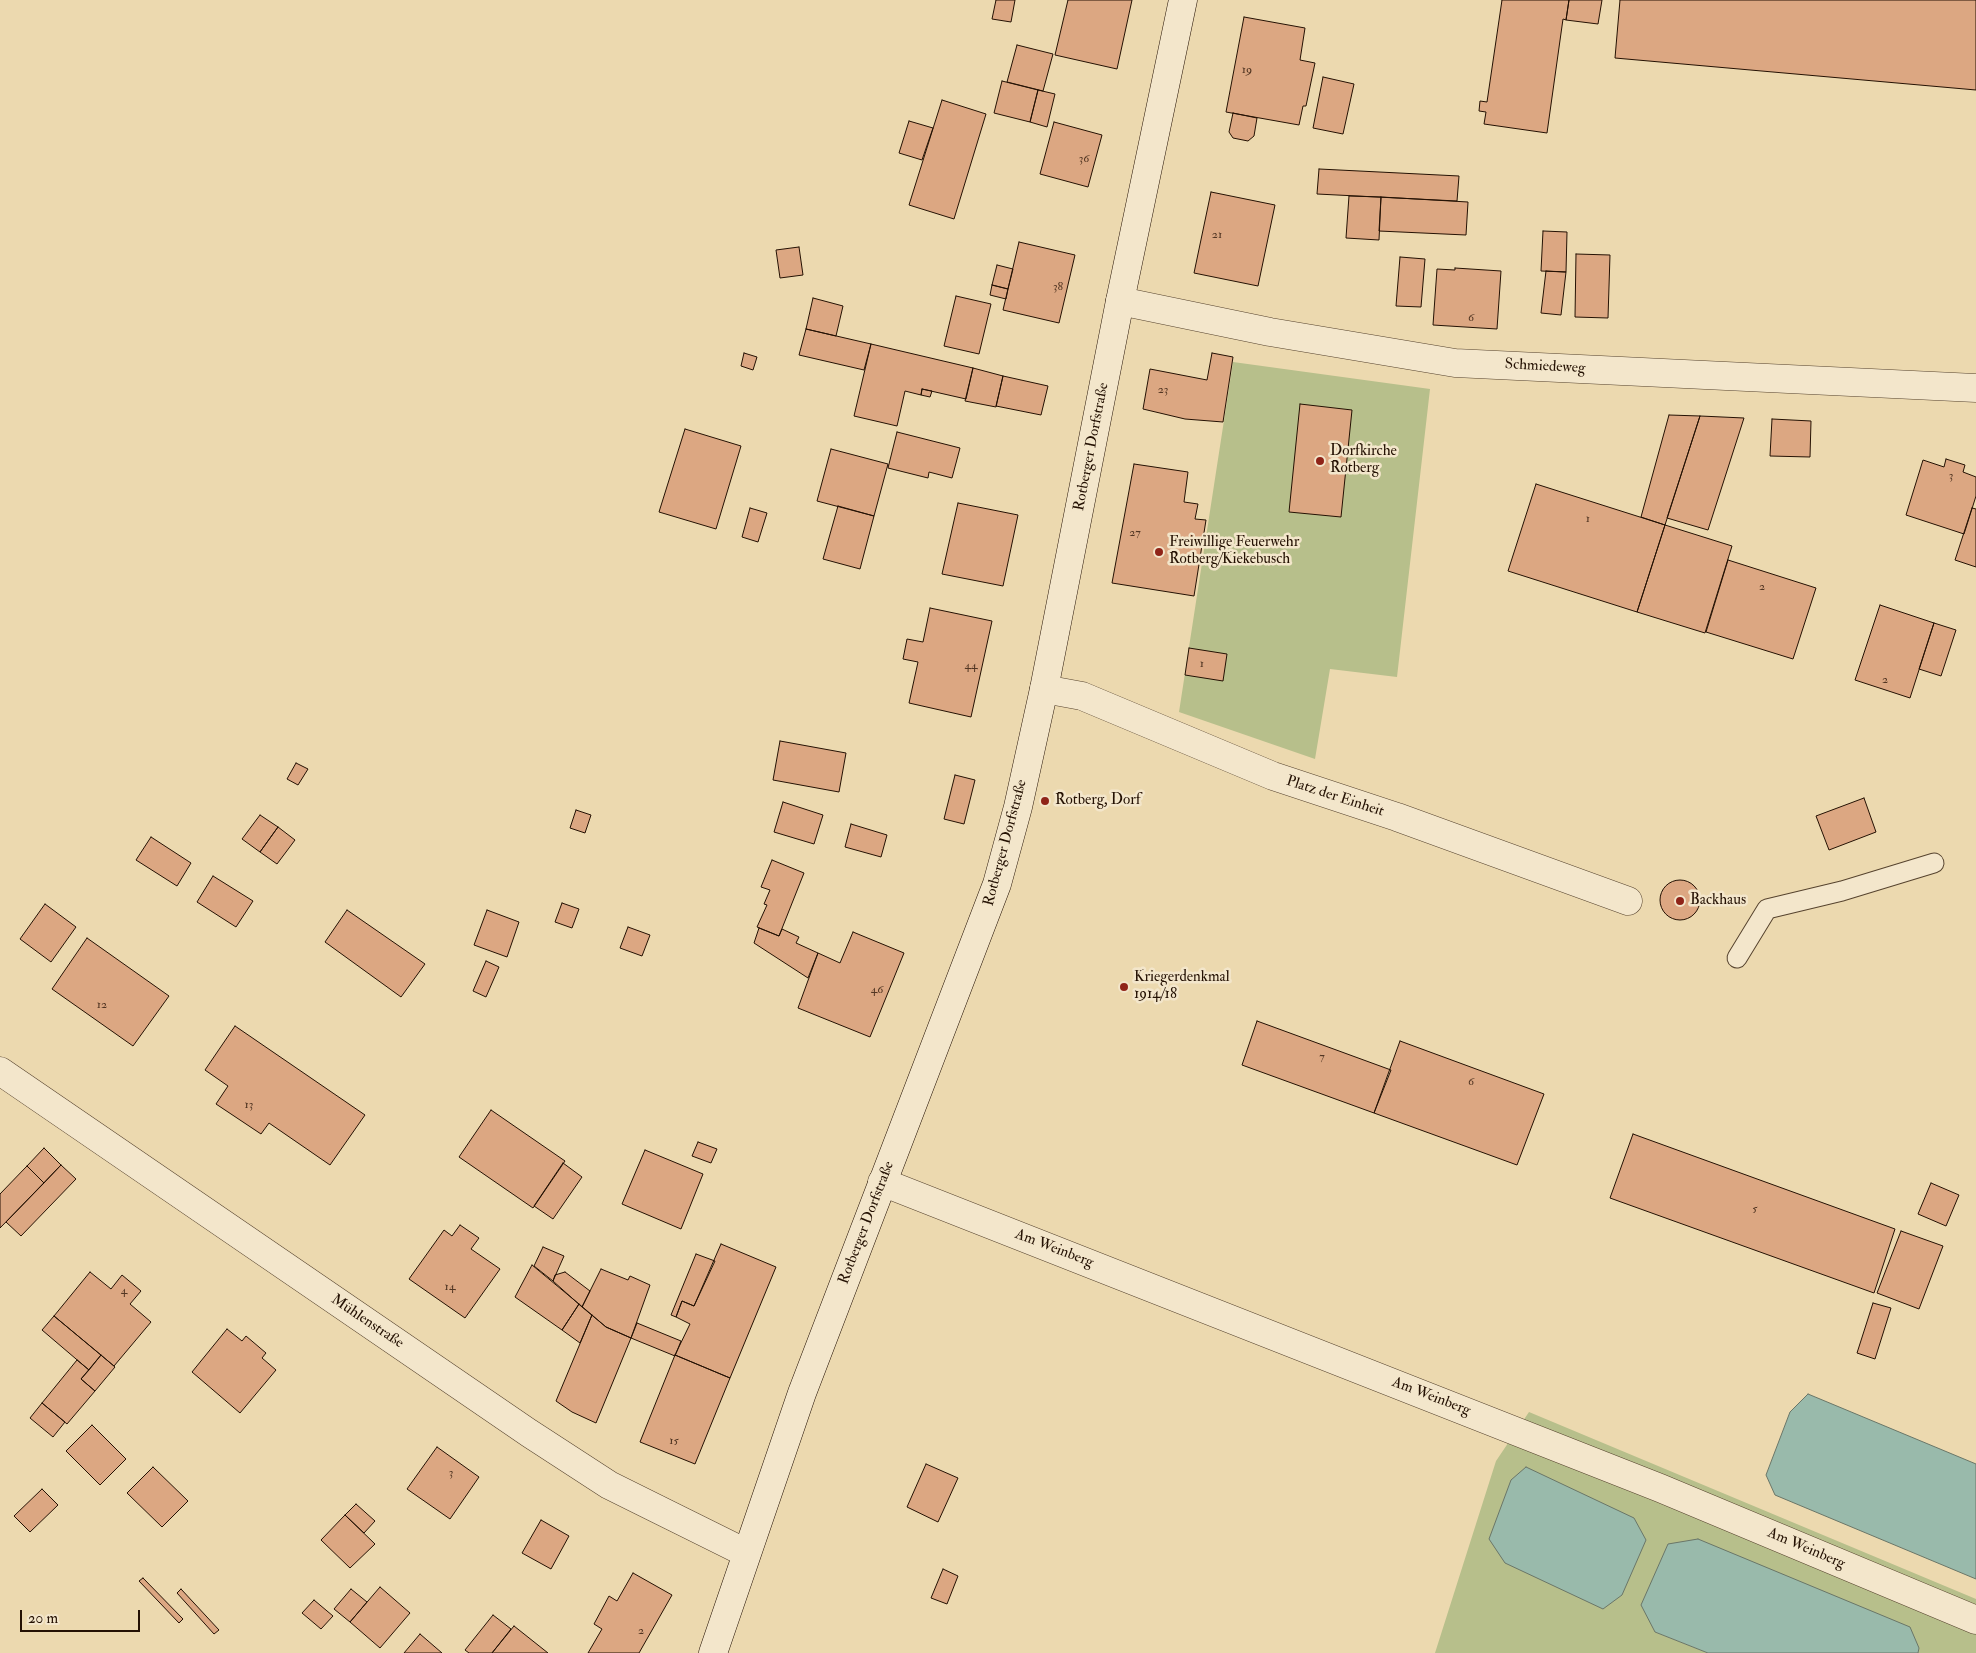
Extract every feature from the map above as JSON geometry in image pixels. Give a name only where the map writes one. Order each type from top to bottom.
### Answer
[{"type":"street","name":"Rotberger Dorfstraße","points":[[713,1653],[806,1384],[997,884],[1018,807],[1044,688],[1120,301],[1183,0]]},
{"type":"street","name":"Schmiedeweg","points":[[1120,301],[1270,332],[1455,362],[1976,388]]},
{"type":"street","name":"Platz der Einheit","points":[[1044,688],[1082,696],[1273,776],[1397,817],[1628,901]]},
{"type":"street","name":"Mühlenstraße","points":[[0,1071],[521,1428],[609,1485],[746,1553]]},
{"type":"street","name":"Am Weinberg","points":[[882,1182],[1660,1488],[1976,1620]]},
{"type":"lane","points":[[1737,958],[1767,909],[1842,891],[1934,863]]},
{"type":"green space","points":[[1233,362],[1430,389],[1397,677],[1330,669],[1315,759],[1179,712]]},
{"type":"green space","points":[[1529,1412],[1976,1599],[1976,1653],[1918,1653],[1919,1648],[1655,1632],[1708,1653],[1435,1653],[1496,1461]]},
{"type":"shaded area","points":[[1808,1394],[1976,1464],[1976,1579],[1775,1495],[1766,1475],[1790,1412]]},
{"type":"shaded area","points":[[1526,1467],[1634,1518],[1646,1540],[1622,1595],[1603,1609],[1505,1563],[1489,1539],[1511,1480]]},
{"type":"shaded area","points":[[1698,1539],[1910,1627],[1919,1648],[1918,1653],[1708,1653],[1655,1632],[1641,1605],[1668,1544]]},
{"type":"building","points":[[996,0],[1015,0],[1011,22],[992,19]]},
{"type":"building","points":[[1068,0],[1132,0],[1117,69],[1055,55]]},
{"type":"building","points":[[1502,0],[1569,0],[1566,20],[1563,19],[1547,133],[1484,124],[1486,112],[1479,111],[1480,101],[1487,102]]},
{"type":"building","points":[[1569,0],[1602,0],[1598,24],[1566,20]]},
{"type":"building","points":[[1620,0],[1976,0],[1976,90],[1615,58]]},
{"type":"building","points":[[1244,17],[1305,28],[1300,60],[1315,63],[1306,106],[1303,106],[1299,125],[1226,112]]},
{"type":"building","points":[[1017,45],[1053,54],[1043,91],[1007,82]]},
{"type":"building","points":[[1323,77],[1354,84],[1343,134],[1313,128]]},
{"type":"building","points":[[1002,81],[1038,90],[1030,122],[994,113]]},
{"type":"building","points":[[1038,90],[1055,94],[1047,127],[1030,122]]},
{"type":"building","points":[[942,100],[986,114],[954,219],[909,205]]},
{"type":"building","points":[[1233,113],[1257,118],[1254,136],[1248,141],[1233,138],[1229,132]]},
{"type":"building","points":[[909,121],[933,128],[922,160],[899,153]]},
{"type":"building","points":[[1054,122],[1102,135],[1088,187],[1040,174]]},
{"type":"building","points":[[1319,169],[1459,176],[1457,201],[1317,194]]},
{"type":"building","points":[[1211,192],[1275,205],[1258,286],[1194,273]]},
{"type":"building","points":[[1349,196],[1381,197],[1379,240],[1346,238]]},
{"type":"building","points":[[1381,197],[1468,202],[1466,235],[1379,231]]},
{"type":"building","points":[[1543,231],[1567,232],[1566,272],[1541,271]]},
{"type":"building","points":[[1019,242],[1075,255],[1059,323],[1003,310]]},
{"type":"building","points":[[799,247],[803,275],[780,278],[776,250]]},
{"type":"building","points":[[1576,254],[1610,255],[1608,318],[1575,317]]},
{"type":"building","points":[[1400,257],[1425,259],[1421,307],[1396,306]]},
{"type":"building","points":[[997,265],[1013,269],[1008,289],[992,285]]},
{"type":"building","points":[[1455,268],[1501,271],[1497,329],[1433,325],[1437,269],[1455,270]]},
{"type":"building","points":[[1546,271],[1566,272],[1561,315],[1541,313]]},
{"type":"building","points":[[992,285],[1008,289],[1006,299],[990,295]]},
{"type":"building","points":[[956,296],[991,304],[979,354],[944,346]]},
{"type":"building","points":[[813,298],[843,306],[836,336],[806,329]]},
{"type":"building","points":[[806,329],[871,344],[864,370],[799,355]]},
{"type":"building","points":[[871,344],[973,368],[966,399],[922,389],[921,395],[905,391],[897,426],[854,416]]},
{"type":"building","points":[[744,353],[757,357],[753,370],[741,366]]},
{"type":"building","points":[[1212,353],[1233,357],[1223,422],[1185,419],[1143,409],[1150,369],[1207,380]]},
{"type":"building","points":[[973,368],[1003,376],[996,407],[965,401]]},
{"type":"building","points":[[1003,376],[1048,386],[1041,415],[996,406]]},
{"type":"building","points":[[922,389],[932,391],[930,397],[921,395]]},
{"type":"building","name":"Dorfkirche Rotberg","points":[[1300,404],[1352,410],[1341,517],[1289,512]]},
{"type":"building","points":[[1669,415],[1700,416],[1665,525],[1641,517]]},
{"type":"building","points":[[1700,416],[1744,418],[1708,530],[1667,518]]},
{"type":"building","points":[[1772,419],[1811,421],[1810,457],[1770,456]]},
{"type":"building","points":[[685,429],[741,446],[716,529],[659,512]]},
{"type":"building","points":[[897,432],[960,448],[952,478],[929,472],[928,478],[888,468]]},
{"type":"building","points":[[831,449],[888,464],[874,516],[817,501]]},
{"type":"building","points":[[1946,459],[1965,465],[1963,472],[1976,477],[1976,496],[1964,534],[1906,515],[1923,460],[1944,467]]},
{"type":"building","name":"Freiwillige Feuerwehr Rotberg/Kiekebusch","points":[[1134,464],[1188,472],[1184,502],[1198,504],[1195,519],[1206,520],[1194,596],[1112,583]]},
{"type":"building","points":[[1536,484],[1665,525],[1637,612],[1508,571]]},
{"type":"building","points":[[958,503],[1018,515],[1003,586],[942,574]]},
{"type":"building","points":[[838,506],[874,516],[860,569],[823,559]]},
{"type":"building","points":[[750,508],[767,513],[758,542],[742,537]]},
{"type":"building","points":[[1972,508],[1976,509],[1976,567],[1955,560]]},
{"type":"building","points":[[1665,525],[1732,546],[1705,633],[1637,612]]},
{"type":"building","points":[[1728,560],[1816,588],[1793,659],[1706,632]]},
{"type":"building","points":[[1880,605],[1934,623],[1910,698],[1855,680]]},
{"type":"building","points":[[930,608],[992,621],[971,717],[909,703],[918,662],[903,659],[907,639],[923,642]]},
{"type":"building","points":[[1934,623],[1956,630],[1941,676],[1919,669]]},
{"type":"building","points":[[1189,648],[1227,654],[1223,681],[1185,675]]},
{"type":"building","points":[[780,741],[846,753],[839,792],[773,780]]},
{"type":"building","points":[[296,763],[308,769],[298,785],[287,779]]},
{"type":"building","points":[[955,775],[975,780],[964,824],[944,819]]},
{"type":"building","points":[[1864,798],[1876,832],[1829,850],[1816,816]]},
{"type":"building","points":[[783,802],[823,815],[814,844],[774,832]]},
{"type":"building","points":[[576,810],[591,815],[585,833],[570,828]]},
{"type":"building","points":[[260,815],[278,827],[260,852],[242,839]]},
{"type":"building","points":[[851,824],[887,835],[881,857],[845,847]]},
{"type":"building","points":[[278,827],[295,840],[277,864],[260,852]]},
{"type":"building","points":[[151,837],[191,863],[177,886],[136,860]]},
{"type":"building","points":[[772,860],[804,873],[779,936],[757,927],[767,905],[764,904],[770,890],[761,887]]},
{"type":"building","points":[[213,876],[253,901],[236,927],[197,902]]},
{"type":"building","name":"Backhaus","points":[[1684,880],[1691,883],[1697,889],[1700,900],[1699,908],[1691,917],[1684,920],[1676,920],[1669,917],[1661,908],[1660,896],[1663,889],[1672,881]]},
{"type":"building","points":[[562,903],[579,909],[572,928],[555,922]]},
{"type":"building","points":[[45,904],[76,927],[51,962],[20,939]]},
{"type":"building","points":[[347,910],[425,964],[401,997],[325,942]]},
{"type":"building","points":[[487,910],[519,922],[507,957],[474,945]]},
{"type":"building","points":[[628,927],[650,935],[642,956],[620,948]]},
{"type":"building","points":[[759,928],[779,936],[782,929],[799,937],[796,943],[818,953],[808,978],[754,943]]},
{"type":"building","points":[[853,932],[904,953],[870,1037],[798,1008],[818,953],[840,963]]},
{"type":"building","points":[[87,938],[169,996],[133,1046],[52,989]]},
{"type":"building","points":[[486,961],[499,967],[486,997],[473,991]]},
{"type":"building","points":[[1257,1021],[1391,1070],[1374,1113],[1242,1065]]},
{"type":"building","points":[[235,1026],[365,1115],[330,1165],[269,1123],[261,1134],[216,1104],[228,1086],[205,1070]]},
{"type":"building","points":[[1400,1041],[1544,1094],[1517,1165],[1374,1113]]},
{"type":"building","points":[[491,1110],[565,1161],[533,1208],[459,1157]]},
{"type":"building","points":[[1633,1134],[1895,1229],[1874,1293],[1610,1198]]},
{"type":"building","points":[[698,1142],[717,1149],[711,1163],[692,1156]]},
{"type":"building","points":[[44,1148],[61,1165],[44,1183],[27,1166]]},
{"type":"building","points":[[645,1150],[703,1174],[681,1229],[622,1204]]},
{"type":"building","points":[[563,1163],[582,1177],[553,1219],[534,1206]]},
{"type":"building","points":[[61,1165],[76,1179],[21,1236],[6,1222]]},
{"type":"building","points":[[27,1166],[44,1183],[0,1228],[0,1194]]},
{"type":"building","points":[[1931,1183],[1959,1195],[1946,1226],[1918,1214]]},
{"type":"building","points":[[460,1225],[479,1238],[471,1249],[500,1269],[465,1318],[409,1279],[444,1230],[452,1236]]},
{"type":"building","points":[[1901,1231],[1943,1246],[1919,1309],[1877,1293]]},
{"type":"building","points":[[721,1244],[776,1267],[730,1378],[675,1355],[690,1324],[676,1317],[682,1301],[694,1306]]},
{"type":"building","points":[[543,1247],[564,1256],[553,1281],[534,1266]]},
{"type":"building","points":[[696,1254],[715,1261],[694,1306],[682,1301],[676,1317],[671,1315]]},
{"type":"building","points":[[532,1265],[579,1304],[562,1330],[515,1297]]},
{"type":"building","points":[[601,1269],[628,1280],[630,1276],[650,1285],[631,1338],[606,1327],[582,1307]]},
{"type":"building","points":[[90,1272],[111,1289],[122,1275],[141,1291],[130,1304],[151,1322],[114,1366],[54,1316]]},
{"type":"building","points":[[565,1272],[590,1291],[582,1307],[553,1281],[555,1275]]},
{"type":"building","points":[[1873,1303],[1891,1308],[1875,1359],[1857,1353]]},
{"type":"building","points":[[579,1304],[592,1315],[580,1343],[562,1330]]},
{"type":"building","points":[[592,1315],[606,1327],[631,1338],[596,1423],[572,1412],[556,1401]]},
{"type":"building","points":[[54,1316],[101,1355],[89,1370],[42,1330]]},
{"type":"building","points":[[637,1323],[681,1341],[675,1356],[631,1338]]},
{"type":"building","points":[[227,1329],[242,1341],[246,1336],[266,1353],[262,1358],[276,1370],[240,1413],[192,1372]]},
{"type":"building","points":[[101,1355],[115,1367],[95,1391],[81,1379]]},
{"type":"building","points":[[675,1355],[730,1378],[695,1464],[640,1442]]},
{"type":"building","points":[[77,1360],[89,1370],[81,1379],[95,1391],[67,1424],[42,1403]]},
{"type":"building","points":[[42,1403],[65,1422],[53,1437],[30,1418]]},
{"type":"building","points":[[92,1425],[126,1459],[100,1485],[66,1451]]},
{"type":"building","points":[[437,1447],[479,1477],[450,1519],[407,1489]]},
{"type":"building","points":[[926,1464],[958,1478],[938,1522],[907,1507]]},
{"type":"building","points":[[153,1467],[188,1501],[162,1527],[127,1493]]},
{"type":"building","points":[[42,1489],[58,1505],[30,1532],[14,1516]]},
{"type":"building","points":[[356,1504],[375,1521],[364,1533],[345,1515]]},
{"type":"building","points":[[345,1515],[375,1544],[350,1568],[321,1540]]},
{"type":"building","points":[[541,1520],[569,1536],[551,1569],[522,1553]]},
{"type":"building","points":[[943,1569],[958,1576],[947,1604],[931,1598]]},
{"type":"building","points":[[633,1573],[672,1595],[639,1653],[588,1653],[602,1629],[594,1624],[609,1596],[617,1601]]},
{"type":"building","points":[[143,1578],[183,1619],[179,1623],[139,1581]]},
{"type":"building","points":[[380,1587],[410,1613],[380,1648],[350,1622]]},
{"type":"building","points":[[181,1589],[219,1630],[214,1634],[177,1593]]},
{"type":"building","points":[[351,1589],[367,1602],[350,1622],[334,1609]]},
{"type":"building","points":[[314,1600],[333,1616],[321,1629],[302,1613]]},
{"type":"building","points":[[493,1615],[511,1629],[492,1653],[469,1653],[465,1650]]},
{"type":"building","points":[[514,1626],[548,1653],[492,1653]]},
{"type":"building","points":[[420,1634],[442,1653],[404,1653]]},
{"type":"place","name":"Dorfkirche Rotberg","points":[[1320,461]]},
{"type":"place","name":"Freiwillige Feuerwehr Rotberg/Kiekebusch","points":[[1159,552]]},
{"type":"place","name":"Rotberg, Dorf","points":[[1045,801]]},
{"type":"place","name":"Backhaus","points":[[1680,901]]},
{"type":"place","name":"Kriegerdenkmal 1914/18","points":[[1124,987]]}]
